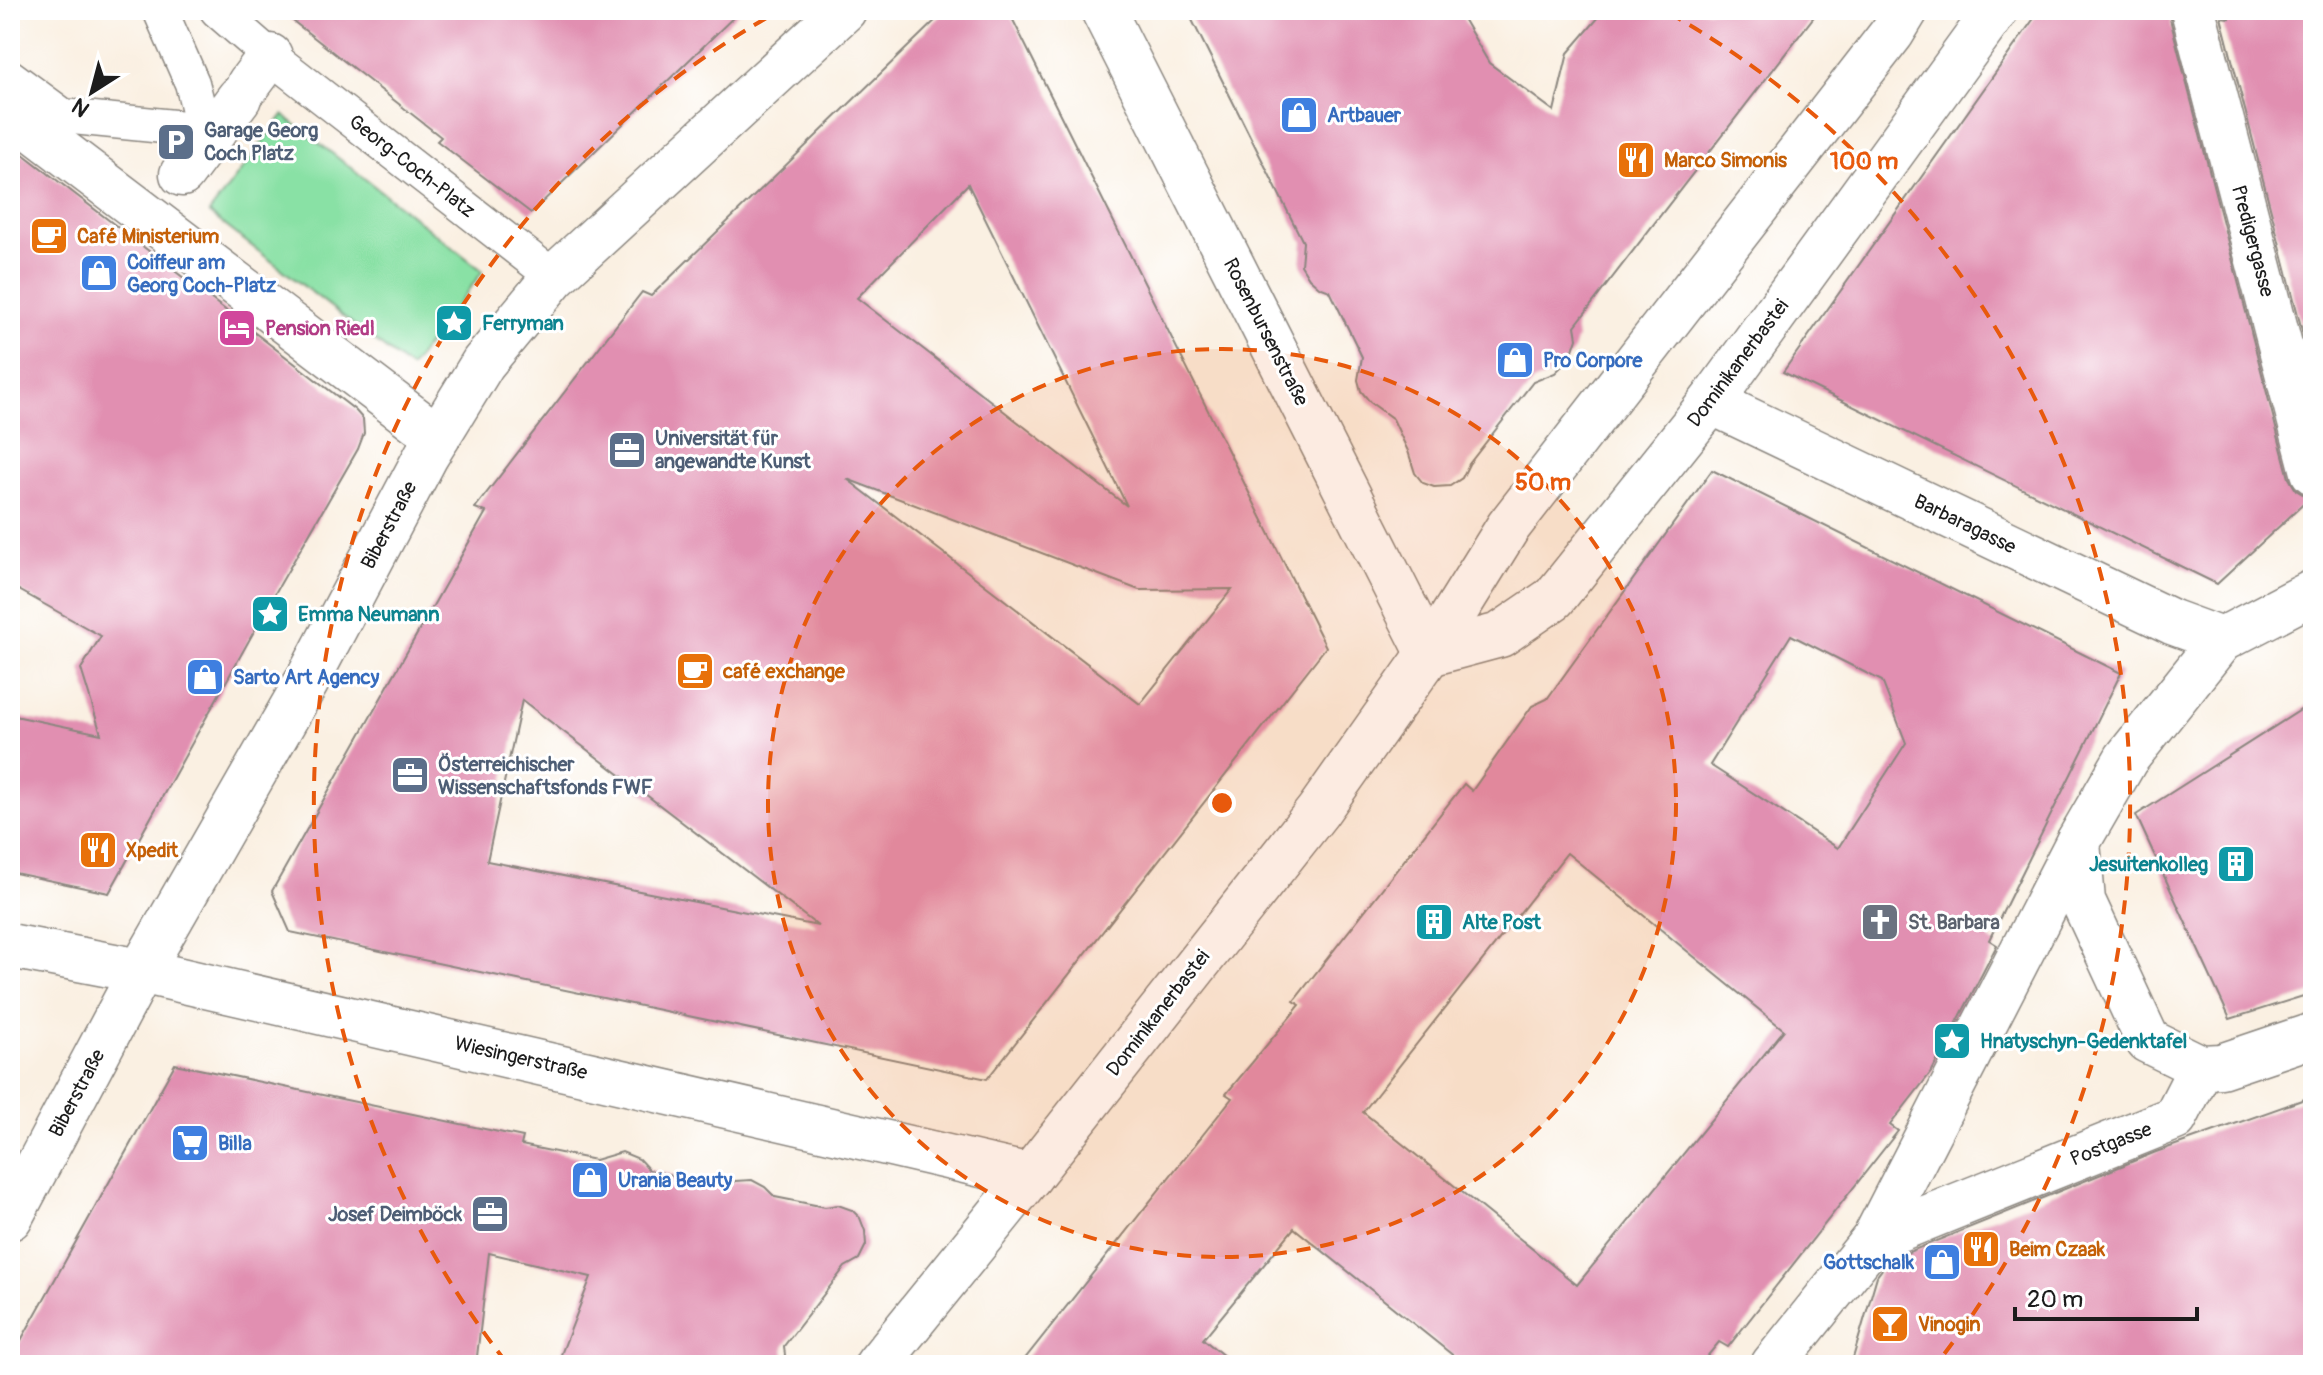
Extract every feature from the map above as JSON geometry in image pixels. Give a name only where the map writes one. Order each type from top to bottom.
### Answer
[{"type":"street","name":"Biberstraße","points":[[10,1218],[141,971],[307,681],[426,456],[483,363],[554,277],[844,10]]},
{"type":"street","name":"Rosenbursenstraße","points":[[1103,10],[1429,654]]},
{"type":"street","name":"Dominikanerbastei","points":[[877,1365],[1318,811],[1429,654],[1508,527],[1892,33],[1906,10]]},
{"type":"street","name":"Dominikanerbastei","points":[[1429,654],[1500,635],[1554,598],[1711,402],[1996,10]]},
{"type":"street","name":"Predigergasse","points":[[2193,10],[2313,472]]},
{"type":"street","points":[[168,193],[253,79]]},
{"type":"street","points":[[10,112],[168,193],[438,437]]},
{"type":"street","name":"Barbaragasse","points":[[1711,402],[2172,622],[2221,640]]},
{"type":"street","name":"Postgasse","points":[[1773,1365],[1874,1239],[2078,842],[2126,759],[2221,640],[2313,592]]},
{"type":"street","points":[[2078,842],[2083,901],[2148,1041],[2201,1067],[2221,1066],[2313,1035]]},
{"type":"street","name":"Wiesingerstraße","points":[[10,946],[141,971],[1030,1176]]},
{"type":"street","name":"Postgasse","points":[[1874,1239],[2175,1118],[2201,1067]]},
{"type":"lane","points":[[10,77],[63,116],[204,130],[192,83],[160,10]]},
{"type":"lane","name":"Georg-Coch-Platz","points":[[217,10],[253,79],[554,277]]},
{"type":"green space","points":[[283,115],[483,271],[410,368],[209,213]]},
{"type":"building","points":[[279,10],[741,10],[531,213],[437,141],[441,137]]},
{"type":"building","points":[[946,10],[1008,10],[1326,647],[987,1079],[290,932],[272,891],[486,512],[475,508],[642,292],[651,296]],"holes":[[[968,184],[1127,506],[857,298]],[[847,479],[1139,590],[1232,589],[1140,704]],[[522,700],[818,926],[487,861]]]},
{"type":"building","points":[[1187,10],[1458,10],[1489,63],[1554,111],[1568,53],[1605,10],[1819,10],[1575,326],[1577,338],[1572,353],[1563,365],[1555,373],[1533,382],[1469,464],[1462,478],[1450,486],[1434,487],[1423,483],[1415,473],[1393,419],[1361,391],[1358,380],[1362,357],[1330,291],[1319,287],[1301,265],[1303,242]]},
{"type":"building","points":[[2040,10],[2142,10],[2148,14],[2169,15],[2289,478],[2296,490],[2312,496],[2217,584],[1783,372]]},
{"type":"building","points":[[2226,10],[2313,10],[2313,373],[2221,17],[2229,18]]},
{"type":"building","points":[[10,144],[363,419],[364,433],[358,449],[109,893],[10,872],[10,715],[101,734],[81,669],[101,636],[10,585]]},
{"type":"building","name":"Alte Post","points":[[1712,470],[2121,673],[1989,940],[1997,945],[1932,1071],[1890,1125],[1898,1131],[1728,1347],[1719,1342],[1700,1365],[1465,1365],[1294,1228],[1203,1339],[1235,1365],[1020,1365],[1232,1098],[1226,1094],[1300,1005],[1294,1001],[1464,784],[1472,791],[1532,706],[1547,699]],"holes":[[[1791,635],[1882,681],[1906,743],[1838,848],[1710,765]],[[1567,853],[1784,1030],[1577,1285],[1363,1112]]]},
{"type":"building","name":"Jesuitenkolleg","points":[[2313,702],[2313,993],[2230,1019],[2136,815]]},
{"type":"building","points":[[175,1064],[523,1137],[521,1145],[595,1160],[622,1152],[639,1159],[649,1170],[727,1187],[735,1181],[752,1180],[775,1197],[825,1207],[838,1205],[852,1210],[860,1218],[866,1245],[859,1259],[845,1267],[784,1346],[786,1365],[557,1365],[591,1277],[489,1253],[476,1365],[10,1365],[10,1360]]},
{"type":"building","points":[[2313,1096],[2313,1365],[1851,1365],[1877,1276],[1889,1260],[2156,1152]]},
{"type":"place","name":"Artbauer","points":[[1299,115]]},
{"type":"place","name":"Garage Georg Coch Platz","points":[[176,142]]},
{"type":"place","name":"Marco Simonis","points":[[1636,160]]},
{"type":"place","name":"Café Ministerium","points":[[49,236]]},
{"type":"place","name":"Coiffeur am Georg Coch-Platz","points":[[99,273]]},
{"type":"place","name":"Ferryman","points":[[454,323]]},
{"type":"place","name":"Pension Riedl","points":[[237,328]]},
{"type":"place","name":"Pro Corpore","points":[[1515,360]]},
{"type":"place","name":"Universität für angewandte Kunst","points":[[627,450]]},
{"type":"place","name":"Emma Neumann","points":[[270,614]]},
{"type":"place","name":"café exchange","points":[[695,671]]},
{"type":"place","name":"Sarto Art Agency","points":[[205,677]]},
{"type":"place","name":"Österreichischer Wissenschaftsfonds FWF","points":[[410,775]]},
{"type":"place","name":"Xpedit","points":[[98,850]]},
{"type":"place","name":"Jesuitenkolleg","points":[[2236,864]]},
{"type":"place","name":"Alte Post","points":[[1434,922]]},
{"type":"place","name":"St. Barbara","points":[[1880,922]]},
{"type":"place","name":"Hnatyschyn-Gedenktafel","points":[[1952,1041]]},
{"type":"place","name":"Billa","points":[[190,1143]]},
{"type":"place","name":"Urania Beauty","points":[[590,1180]]},
{"type":"place","name":"Josef Deimböck","points":[[490,1214]]},
{"type":"place","name":"Beim Czaak","points":[[1981,1249]]},
{"type":"place","name":"Gottschalk","points":[[1942,1262]]},
{"type":"place","name":"Vinogin","points":[[1890,1324]]}]
